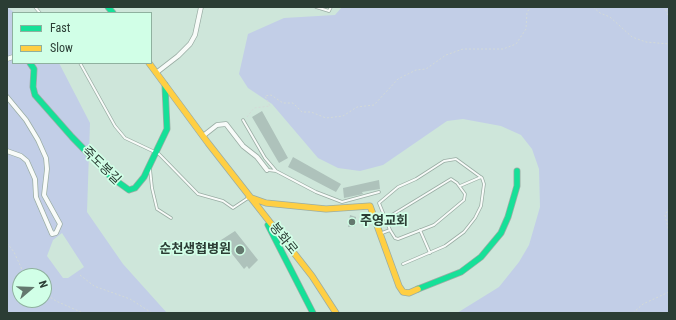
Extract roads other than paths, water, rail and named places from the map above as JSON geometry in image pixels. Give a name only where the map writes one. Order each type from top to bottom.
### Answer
[{"type":"street","points":[[156,73],[178,56],[190,44],[196,34],[201,7]]},
{"type":"street","name":"죽도봉길","points":[[31,64],[34,69],[33,87],[35,95],[72,137],[111,177],[129,190],[140,183],[150,166],[167,129],[165,85]]},
{"type":"street","points":[[150,64],[264,216]]},
{"type":"street","points":[[7,98],[26,120],[46,158],[47,169],[44,195],[60,224],[56,233],[52,234],[36,197],[35,179],[27,161],[22,156],[7,151]]},
{"type":"street","points":[[203,136],[217,125],[226,124],[243,146],[257,157],[267,170]]},
{"type":"street","points":[[249,197],[266,203],[326,210],[366,205],[370,206],[394,272],[403,292],[412,292],[461,272],[481,257],[501,233],[516,192],[517,171]]},
{"type":"street","name":"봉화로","points":[[264,216],[313,313]]},
{"type":"street","name":"봉화로","points":[[264,216],[312,276],[336,313]]},
{"type":"lane","points":[[316,7],[329,11],[331,7]]},
{"type":"lane","points":[[81,64],[122,135],[138,145],[156,152],[198,194],[223,201],[233,208],[249,197]]},
{"type":"lane","points":[[243,120],[265,158],[276,171]]},
{"type":"lane","points":[[387,218],[451,179],[460,186],[465,194],[464,200],[442,220],[398,239],[395,238],[390,230],[387,218],[383,214],[379,203],[398,187],[416,179],[444,161],[456,159],[481,177],[484,184],[483,195],[476,218],[458,238],[430,253],[403,264]]},
{"type":"lane","points":[[150,166],[152,188],[157,209],[171,218]]},
{"type":"lane","points":[[267,170],[276,171],[316,192],[342,202],[379,192]]},
{"type":"lane","points":[[460,186],[481,177]]},
{"type":"lane","points":[[381,234],[390,230]]},
{"type":"lane","points":[[420,230],[430,253]]},
{"type":"place","name":"주영교회","points":[[352,222]]},
{"type":"place","name":"순천생협병원","points":[[240,250]]}]
